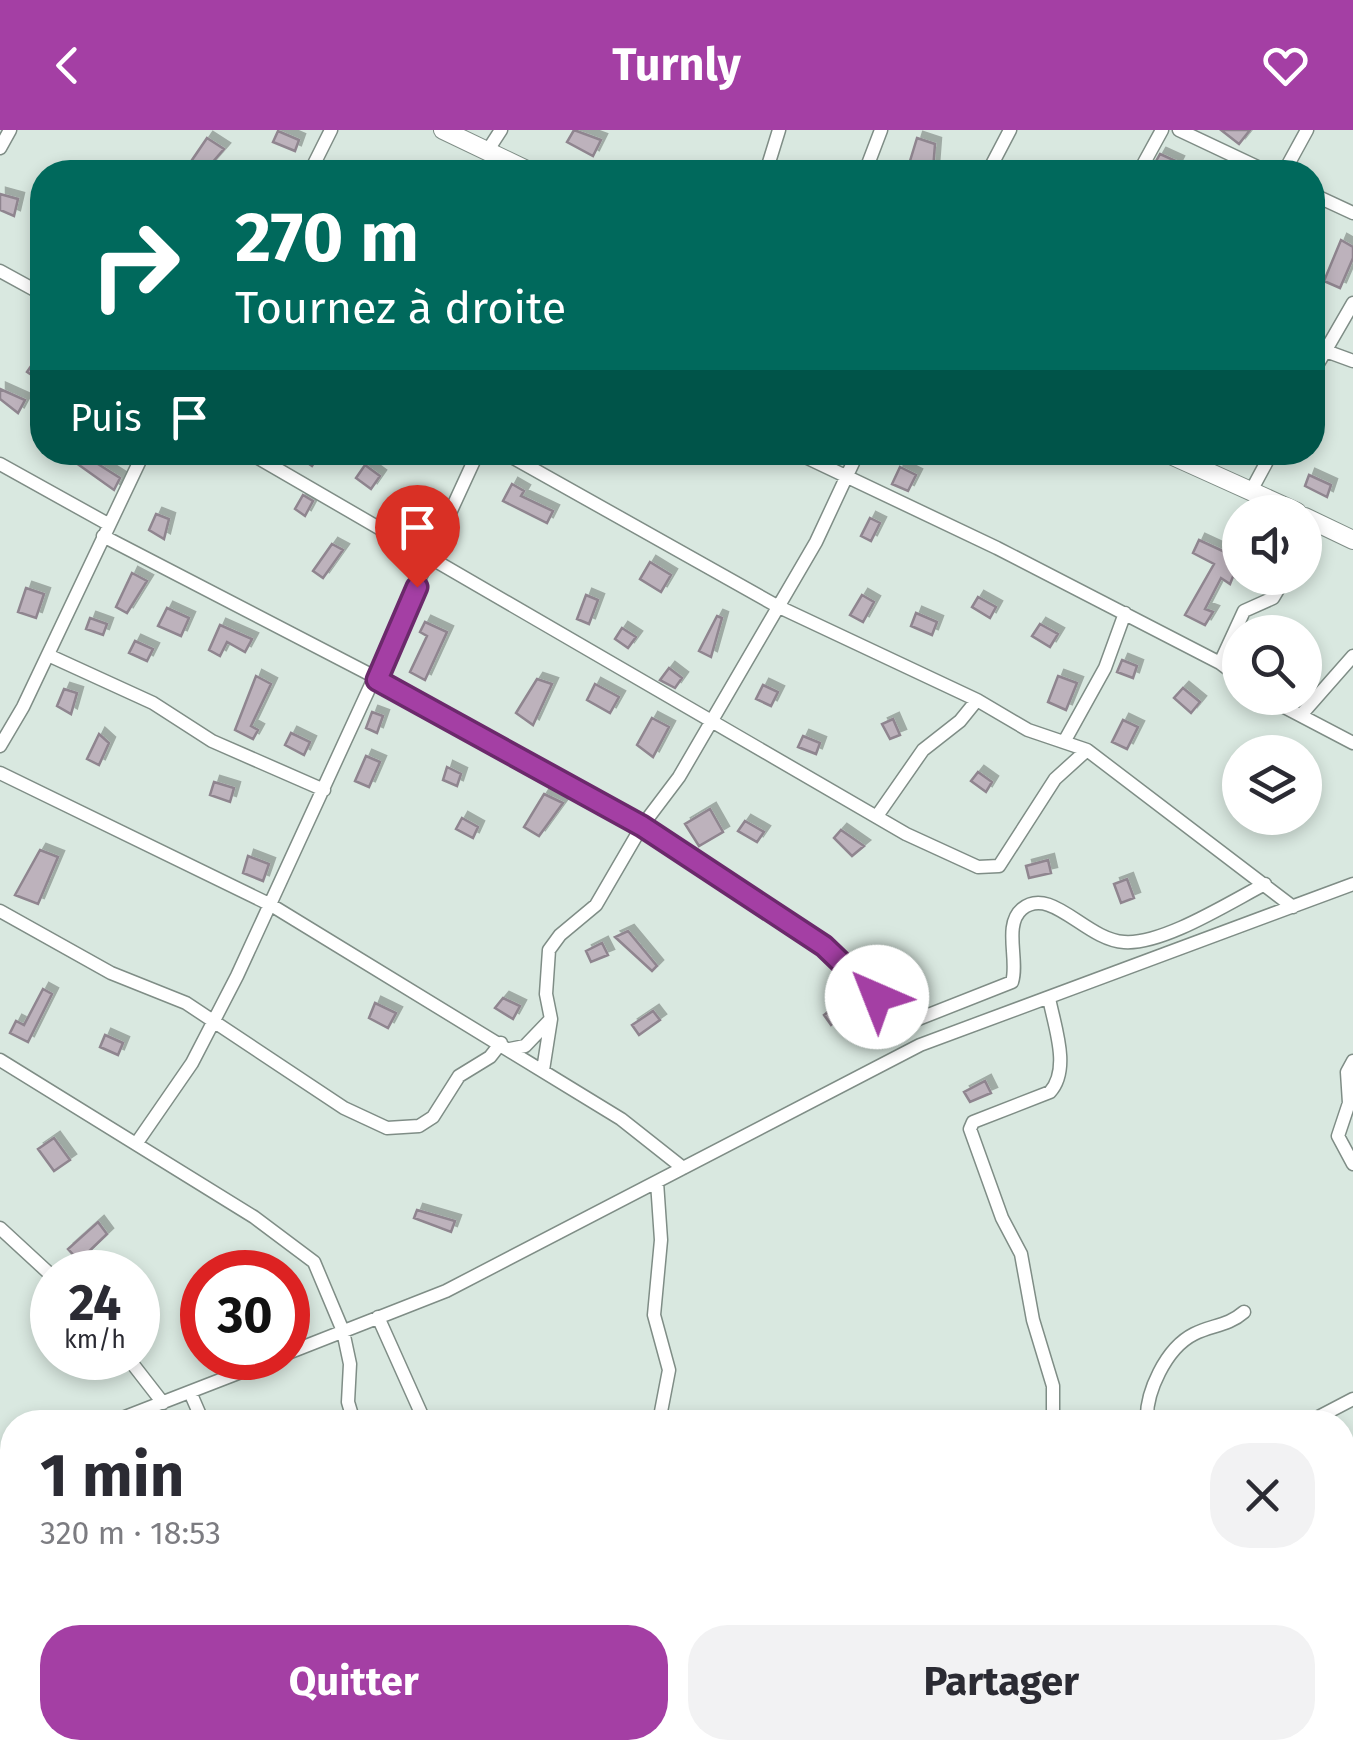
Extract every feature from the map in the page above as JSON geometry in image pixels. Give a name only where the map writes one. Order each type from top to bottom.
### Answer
[{"type":"main road","points":[[444,130],[508,160]]},
{"type":"main road","points":[[1193,465],[1260,495]]},
{"type":"main road","points":[[1322,525],[1353,540]]},
{"type":"street","points":[[0,148],[10,130]]},
{"type":"street","points":[[316,160],[331,130]]},
{"type":"street","points":[[488,150],[501,130]]},
{"type":"street","points":[[770,160],[779,130]]},
{"type":"street","points":[[870,160],[881,130]]},
{"type":"street","points":[[994,160],[1010,130]]},
{"type":"street","points":[[1146,160],[1162,130]]},
{"type":"street","points":[[1179,130],[1243,160]]},
{"type":"street","points":[[1291,160],[1307,130]]},
{"type":"street","points":[[1325,200],[1353,213]]},
{"type":"street","points":[[0,271],[30,287]]},
{"type":"street","points":[[1325,340],[1353,303]]},
{"type":"street","points":[[1325,351],[1353,361]]},
{"type":"street","points":[[0,464],[105,530],[642,826],[824,946],[920,1046]]},
{"type":"street","points":[[0,746],[48,655],[138,465]]},
{"type":"street","points":[[271,465],[710,722],[971,865],[993,868],[1008,854],[1056,779],[1087,750]]},
{"type":"street","points":[[136,1144],[214,1024],[377,680],[472,465]]},
{"type":"street","points":[[526,465],[777,606],[977,700],[1028,730],[1087,750],[1293,907]]},
{"type":"street","points":[[821,465],[1220,663],[1244,611],[1275,595]]},
{"type":"street","points":[[543,1070],[551,1020],[546,984],[549,950],[560,935],[596,906],[642,826],[679,777],[816,542],[852,465]]},
{"type":"street","points":[[1251,491],[1265,465]]},
{"type":"street","points":[[1064,742],[1105,668],[1124,613]]},
{"type":"street","points":[[48,655],[121,686],[212,740],[324,790]]},
{"type":"street","points":[[1322,691],[1353,656]]},
{"type":"street","points":[[877,816],[924,750],[977,700]]},
{"type":"street","points":[[1301,715],[1353,743]]},
{"type":"street","points":[[0,773],[272,905],[621,1119],[683,1168]]},
{"type":"street","points":[[903,1025],[1012,982],[1014,924],[1018,913],[1036,902],[1051,902],[1087,931],[1124,942],[1201,918],[1265,884]]},
{"type":"street","points":[[310,1344],[446,1291],[920,1046],[1353,884]]},
{"type":"street","points":[[0,911],[112,973],[186,1003],[344,1108],[387,1128],[419,1126],[433,1117],[459,1076],[506,1046],[525,1046],[551,1020]]},
{"type":"street","points":[[1049,998],[1058,1054],[1056,1085],[1050,1092],[974,1122],[970,1141],[1021,1254],[1033,1320],[1052,1386],[1053,1410]]},
{"type":"street","points":[[0,1060],[284,1236],[314,1262],[343,1331],[350,1364],[350,1410]]},
{"type":"street","points":[[1353,1061],[1347,1072],[1350,1103],[1338,1136],[1353,1164]]},
{"type":"street","points":[[657,1182],[661,1240],[654,1315],[669,1370],[661,1410]]},
{"type":"street","points":[[0,1228],[30,1256]]},
{"type":"street","points":[[1147,1410],[1147,1393],[1182,1342],[1230,1324],[1244,1312]]},
{"type":"street","points":[[378,1317],[421,1410]]},
{"type":"street","points":[[145,1380],[163,1403]]},
{"type":"street","points":[[144,1410],[221,1380]]},
{"type":"street","points":[[190,1392],[198,1410]]},
{"type":"building","points":[[574,130],[601,140],[593,156],[567,142]]},
{"type":"building","points":[[1221,130],[1250,130],[1239,144]]},
{"type":"building","points":[[278,131],[299,140],[295,151],[273,142]]},
{"type":"building","points":[[207,138],[224,149],[214,160],[192,160]]},
{"type":"building","points":[[917,138],[935,144],[934,160],[910,160]]},
{"type":"building","points":[[0,194],[18,199],[14,216],[0,210]]},
{"type":"building","points":[[1341,240],[1353,247],[1353,258],[1340,288],[1325,279]]},
{"type":"building","points":[[0,389],[25,400],[18,413],[0,399]]},
{"type":"building","points":[[79,465],[100,465],[120,478],[114,490]]},
{"type":"building","points":[[365,465],[380,476],[371,489],[356,478]]},
{"type":"building","points":[[900,467],[916,475],[908,491],[892,484]]},
{"type":"building","points":[[1309,475],[1331,485],[1327,497],[1305,486]]},
{"type":"building","points":[[512,484],[524,491],[521,496],[553,511],[547,523],[503,501]]},
{"type":"building","points":[[303,495],[313,501],[305,516],[295,509]]},
{"type":"building","points":[[156,514],[169,519],[164,539],[149,530]]},
{"type":"building","points":[[870,518],[880,523],[871,541],[861,536]]},
{"type":"building","points":[[1199,540],[1222,551],[1222,579],[1205,609],[1213,612],[1205,625],[1185,615],[1214,564],[1193,553]]},
{"type":"building","points":[[332,544],[343,550],[323,578],[313,571]]},
{"type":"building","points":[[650,562],[671,575],[661,592],[640,579]]},
{"type":"building","points":[[132,573],[147,581],[127,613],[116,607]]},
{"type":"building","points":[[26,588],[44,594],[36,618],[18,612]]},
{"type":"building","points":[[586,595],[598,600],[589,624],[577,619]]},
{"type":"building","points":[[862,595],[874,602],[863,622],[850,615]]},
{"type":"building","points":[[978,597],[996,607],[990,618],[972,607]]},
{"type":"building","points":[[167,608],[189,618],[181,636],[158,626]]},
{"type":"building","points":[[916,613],[937,622],[932,635],[911,626]]},
{"type":"building","points":[[717,616],[722,618],[711,657],[699,651]]},
{"type":"building","points":[[90,618],[107,624],[103,635],[86,629]]},
{"type":"building","points":[[425,622],[447,632],[425,680],[410,672],[427,636],[420,632]]},
{"type":"building","points":[[1040,624],[1058,634],[1050,647],[1032,636]]},
{"type":"building","points":[[220,625],[252,639],[245,652],[227,642],[220,656],[209,650]]},
{"type":"building","points":[[622,628],[636,637],[628,648],[615,639]]},
{"type":"building","points":[[135,641],[153,649],[147,661],[129,653]]},
{"type":"building","points":[[1122,660],[1137,666],[1133,678],[1117,672]]},
{"type":"building","points":[[669,668],[682,678],[675,688],[660,680]]},
{"type":"building","points":[[256,676],[271,684],[251,726],[258,730],[253,739],[235,730]]},
{"type":"building","points":[[1058,676],[1077,683],[1066,710],[1048,702]]},
{"type":"building","points":[[537,679],[552,684],[533,725],[516,713]]},
{"type":"building","points":[[595,684],[619,697],[610,713],[587,700]]},
{"type":"building","points":[[763,685],[778,692],[771,706],[756,699]]},
{"type":"building","points":[[1183,688],[1200,702],[1191,713],[1174,698]]},
{"type":"building","points":[[64,689],[77,693],[71,714],[57,706]]},
{"type":"building","points":[[372,712],[383,716],[377,733],[366,728]]},
{"type":"building","points":[[652,718],[669,727],[653,757],[637,745]]},
{"type":"building","points":[[893,719],[900,735],[890,739],[882,724]]},
{"type":"building","points":[[1123,720],[1138,727],[1127,749],[1112,742]]},
{"type":"building","points":[[291,733],[310,742],[304,755],[285,745]]},
{"type":"building","points":[[99,734],[109,743],[99,765],[87,759]]},
{"type":"building","points":[[803,736],[820,743],[816,754],[798,747]]},
{"type":"building","points":[[366,756],[380,762],[369,787],[355,781]]},
{"type":"building","points":[[447,767],[461,774],[457,786],[443,780]]},
{"type":"building","points":[[978,772],[992,782],[986,792],[971,781]]},
{"type":"building","points":[[214,782],[234,788],[230,802],[210,795]]},
{"type":"building","points":[[544,794],[563,803],[539,836],[524,827]]},
{"type":"building","points":[[710,809],[723,832],[699,846],[685,824]]},
{"type":"building","points":[[462,818],[478,827],[473,838],[456,829]]},
{"type":"building","points":[[745,821],[764,832],[757,842],[738,831]]},
{"type":"building","points":[[841,830],[864,846],[852,856],[834,838]]},
{"type":"building","points":[[40,850],[58,857],[38,904],[15,895]]},
{"type":"building","points":[[248,856],[269,864],[263,881],[243,873]]},
{"type":"building","points":[[1048,860],[1051,873],[1029,878],[1026,866]]},
{"type":"building","points":[[1127,879],[1134,898],[1121,903],[1114,884]]},
{"type":"building","points":[[628,931],[657,966],[652,971],[615,937]]},
{"type":"building","points":[[602,943],[608,955],[591,962],[586,951]]},
{"type":"building","points":[[43,989],[52,994],[28,1042],[10,1033],[16,1021],[24,1025]]},
{"type":"building","points":[[503,998],[520,1006],[513,1019],[495,1008]]},
{"type":"building","points":[[843,1000],[849,1010],[831,1025],[824,1015]]},
{"type":"building","points":[[375,1003],[396,1013],[388,1028],[369,1018]]},
{"type":"building","points":[[653,1011],[660,1020],[639,1035],[632,1025]]},
{"type":"building","points":[[105,1035],[123,1043],[118,1055],[100,1047]]},
{"type":"building","points":[[985,1081],[991,1093],[970,1102],[964,1092]]},
{"type":"building","points":[[54,1138],[70,1160],[54,1171],[38,1149]]},
{"type":"building","points":[[417,1210],[455,1221],[451,1232],[414,1218]]},
{"type":"building","points":[[98,1222],[107,1234],[90,1250],[68,1249]]},
{"type":"route","points":[[417,587],[377,680],[429,705],[642,826],[824,946],[877,997]]}]
